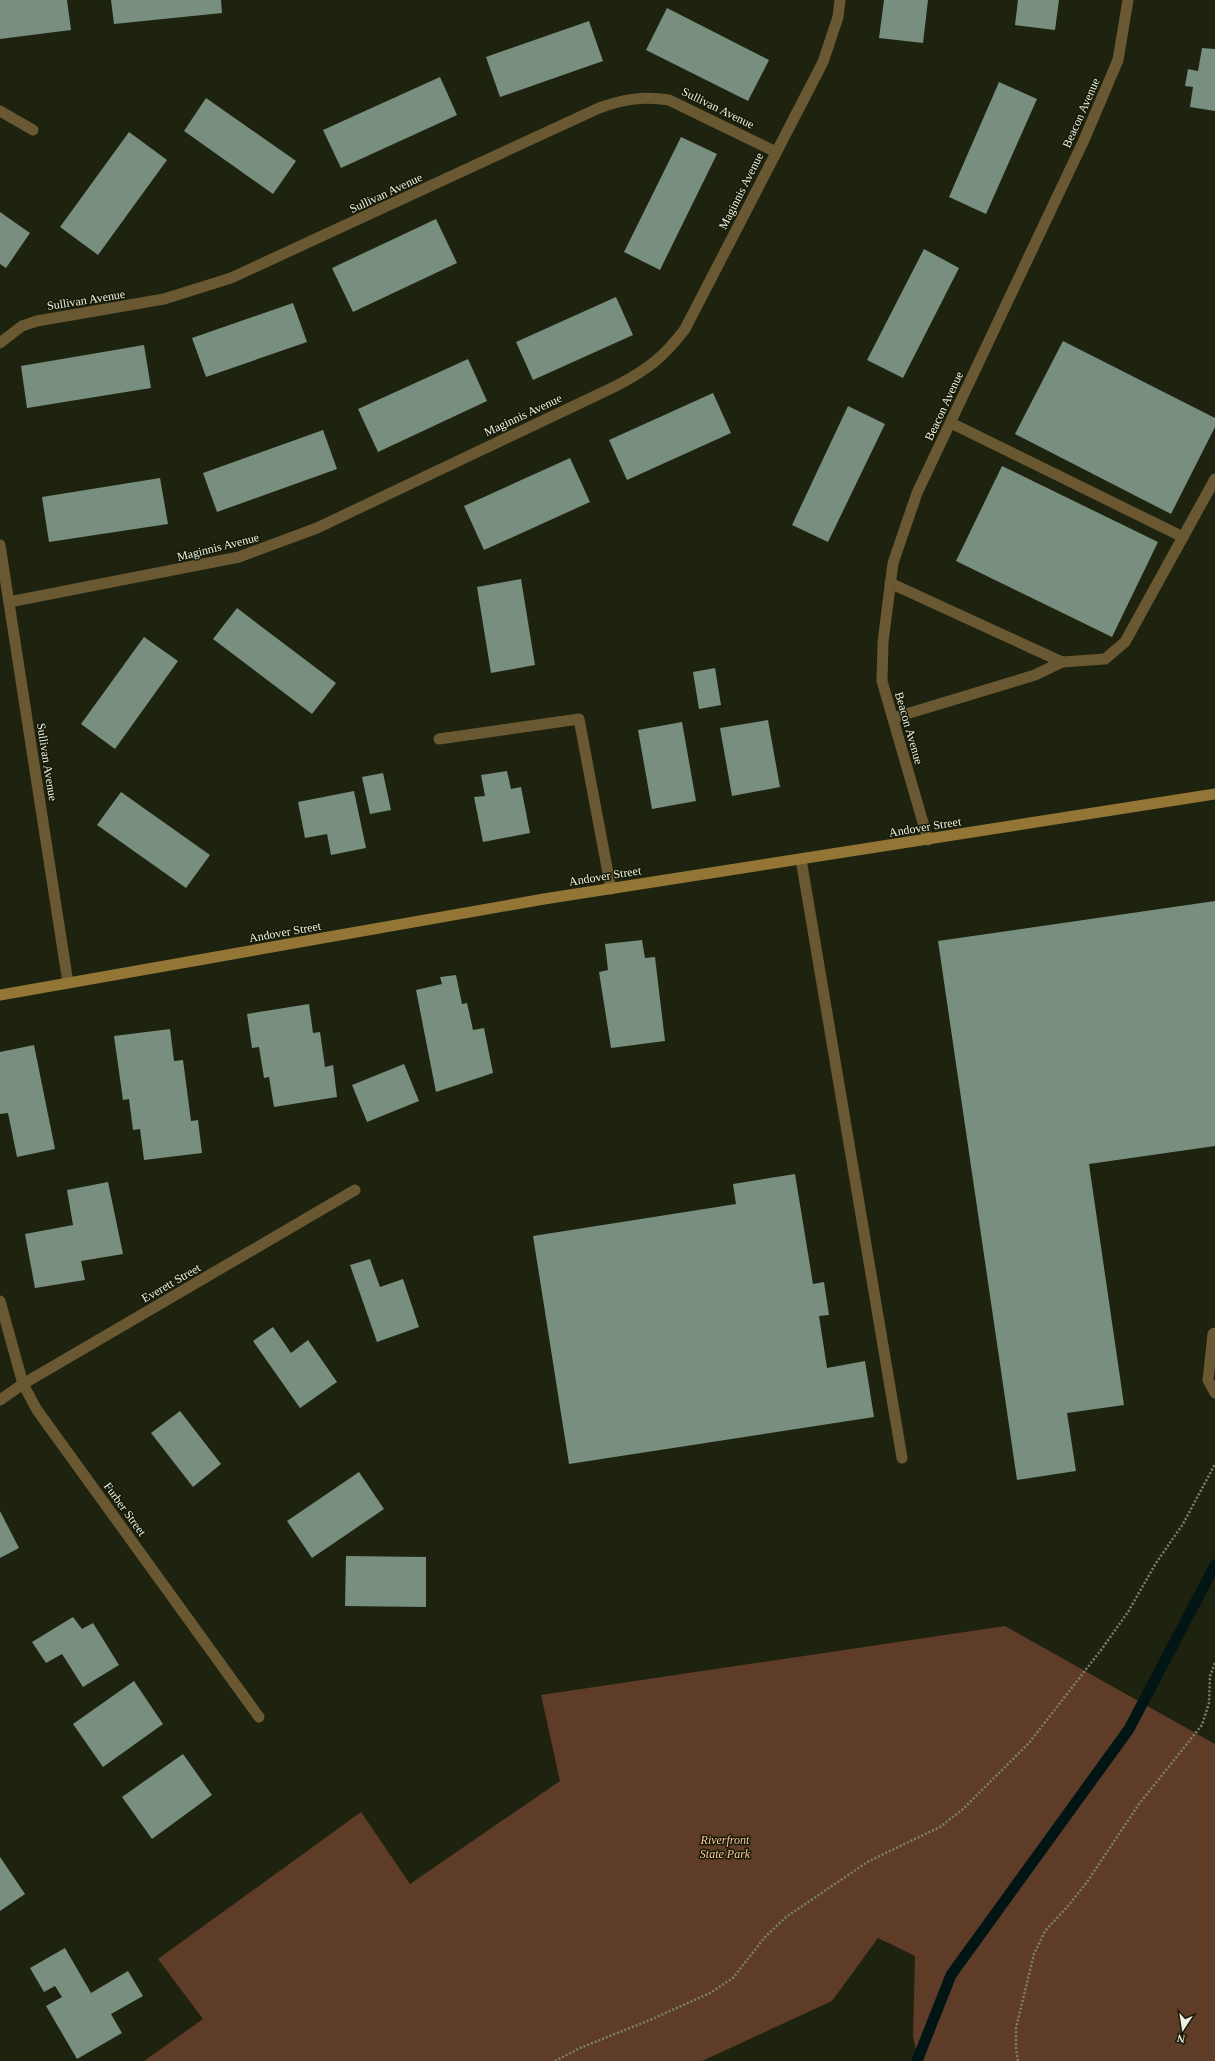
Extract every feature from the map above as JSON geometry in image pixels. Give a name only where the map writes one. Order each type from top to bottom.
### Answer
[{"type":"main road","name":"Andover Street","points":[[0,995],[611,889],[1215,794]]},
{"type":"street","name":"Maginnis Avenue","points":[[9,602],[239,558],[276,545],[317,528],[637,375],[661,358],[671,348],[685,329],[823,62],[836,23],[840,0]]},
{"type":"street","name":"Beacon Avenue","points":[[928,840],[882,680],[883,642],[892,563],[918,493],[1084,140],[1118,60],[1128,0]]},
{"type":"street","name":"Sullivan Avenue","points":[[0,343],[22,326],[37,321],[164,299],[231,278],[620,100],[653,97],[669,100],[776,152]]},
{"type":"street","points":[[0,111],[33,130]]},
{"type":"street","points":[[951,423],[1183,536]]},
{"type":"street","points":[[893,718],[1035,675],[1062,662],[1105,659],[1125,642],[1215,479]]},
{"type":"street","name":"Sullivan Avenue","points":[[0,545],[68,983]]},
{"type":"street","points":[[890,583],[1062,662]]},
{"type":"street","points":[[439,740],[579,719],[611,889]]},
{"type":"street","points":[[801,859],[902,1458]]},
{"type":"street","name":"Everett Street","points":[[0,1400],[23,1384],[355,1190]]},
{"type":"street","name":"Furber Street","points":[[0,1301],[23,1384],[37,1410],[259,1717]]},
{"type":"street","points":[[1215,1333],[1213,1334],[1208,1380],[1215,1394]]},
{"type":"path","points":[[555,2061],[580,2048],[650,2020],[710,1993],[732,1978],[765,1937],[786,1917],[869,1861],[940,1827],[962,1810],[1029,1744],[1101,1650],[1128,1612],[1156,1563],[1183,1524],[1215,1464]]},
{"type":"path","points":[[1018,2061],[1016,2048],[1016,2028],[1034,1954],[1044,1931],[1068,1906],[1087,1882],[1139,1804],[1202,1725],[1209,1703],[1210,1676],[1215,1663]]},
{"type":"green space","name":"Riverfront State Park","points":[[1005,1626],[1215,1744],[1215,2061],[919,2061],[913,2037],[915,1956],[878,1938],[832,2001],[702,2061],[144,2061],[203,2019],[158,1959],[361,1812],[410,1884],[560,1781],[541,1695]]},
{"type":"building","points":[[0,0],[67,0],[71,30],[0,39]]},
{"type":"building","points":[[111,0],[221,0],[222,13],[114,24]]},
{"type":"building","points":[[884,0],[928,0],[923,43],[879,38]]},
{"type":"building","points":[[1018,0],[1059,0],[1055,30],[1015,25]]},
{"type":"building","points":[[667,8],[769,60],[748,101],[646,50]]},
{"type":"building","points":[[589,21],[603,61],[500,97],[486,57]]},
{"type":"building","points":[[1202,48],[1215,49],[1215,111],[1190,107],[1193,87],[1185,86],[1188,69],[1198,71]]},
{"type":"building","points":[[440,77],[457,115],[341,168],[323,130]]},
{"type":"building","points":[[999,82],[1037,99],[986,214],[949,197]]},
{"type":"building","points":[[206,98],[296,161],[273,194],[184,131]]},
{"type":"building","points":[[129,132],[167,160],[98,255],[60,227]]},
{"type":"building","points":[[681,137],[717,154],[660,270],[624,252]]},
{"type":"building","points":[[0,212],[30,233],[6,268],[0,264]]},
{"type":"building","points":[[436,219],[457,263],[353,312],[332,268]]},
{"type":"building","points":[[924,249],[959,268],[903,378],[867,360]]},
{"type":"building","points":[[616,297],[633,335],[533,380],[516,342]]},
{"type":"building","points":[[293,303],[307,342],[206,377],[192,338]]},
{"type":"building","points":[[1063,341],[1215,418],[1215,427],[1171,514],[1015,434]]},
{"type":"building","points":[[144,345],[151,388],[27,408],[21,366]]},
{"type":"building","points":[[468,359],[487,401],[378,452],[358,409]]},
{"type":"building","points":[[713,393],[731,433],[627,480],[609,440]]},
{"type":"building","points":[[848,406],[885,424],[828,542],[792,525]]},
{"type":"building","points":[[323,430],[337,469],[217,512],[203,473]]},
{"type":"building","points":[[570,458],[590,502],[484,550],[464,506]]},
{"type":"building","points":[[1002,466],[1158,542],[1112,637],[956,561]]},
{"type":"building","points":[[160,478],[168,524],[49,542],[42,497]]},
{"type":"building","points":[[521,579],[535,665],[491,673],[477,587]]},
{"type":"building","points":[[237,608],[336,683],[312,714],[213,639]]},
{"type":"building","points":[[144,637],[178,661],[115,749],[81,724]]},
{"type":"building","points":[[715,668],[721,705],[699,709],[693,672]]},
{"type":"building","points":[[768,720],[780,787],[732,796],[720,728]]},
{"type":"building","points":[[682,722],[696,801],[652,809],[638,730]]},
{"type":"building","points":[[507,771],[511,789],[521,787],[530,833],[483,842],[474,797],[485,796],[481,775]]},
{"type":"building","points":[[383,773],[391,810],[370,814],[362,777]]},
{"type":"building","points":[[354,791],[366,848],[331,855],[327,834],[305,838],[298,802]]},
{"type":"building","points":[[121,792],[210,855],[186,888],[97,825]]},
{"type":"building","points":[[1215,901],[1215,1146],[1089,1164],[1124,1405],[1067,1413],[1076,1471],[1017,1480],[938,941]]},
{"type":"building","points":[[642,940],[645,958],[655,957],[665,1041],[611,1048],[599,972],[608,970],[605,944]]},
{"type":"building","points":[[456,975],[462,1004],[467,1003],[473,1030],[484,1028],[493,1073],[436,1092],[416,990],[442,984],[440,977]]},
{"type":"building","points":[[309,1004],[313,1033],[320,1032],[325,1067],[333,1065],[337,1097],[274,1107],[269,1077],[264,1078],[259,1047],[252,1048],[247,1014]]},
{"type":"building","points":[[170,1029],[174,1061],[183,1060],[191,1121],[198,1120],[202,1153],[144,1160],[140,1129],[133,1130],[129,1099],[123,1100],[114,1036]]},
{"type":"building","points":[[34,1045],[55,1149],[17,1157],[8,1113],[0,1114],[0,1052]]},
{"type":"building","points":[[404,1064],[419,1101],[367,1122],[352,1085]]},
{"type":"building","points":[[795,1174],[813,1284],[824,1282],[829,1315],[819,1316],[827,1368],[865,1361],[874,1417],[569,1464],[533,1236],[736,1204],[733,1184]]},
{"type":"building","points":[[108,1182],[123,1254],[81,1261],[85,1280],[35,1288],[25,1234],[73,1225],[67,1190]]},
{"type":"building","points":[[370,1259],[380,1287],[403,1279],[419,1327],[377,1342],[350,1265]]},
{"type":"building","points":[[273,1327],[291,1353],[308,1340],[337,1382],[300,1408],[253,1341]]},
{"type":"building","points":[[180,1411],[221,1464],[193,1487],[151,1433]]},
{"type":"building","points":[[359,1472],[384,1509],[312,1558],[287,1521]]},
{"type":"building","points":[[0,1511],[19,1548],[0,1558]]},
{"type":"building","points":[[346,1556],[426,1557],[426,1607],[345,1606]]},
{"type":"building","points":[[73,1617],[82,1629],[93,1623],[119,1665],[83,1687],[62,1654],[46,1663],[32,1642]]},
{"type":"building","points":[[134,1681],[163,1724],[103,1767],[73,1724]]},
{"type":"building","points":[[183,1754],[212,1795],[152,1839],[122,1797]]},
{"type":"building","points":[[0,1857],[25,1894],[0,1911]]},
{"type":"building","points":[[65,1948],[91,1993],[128,1971],[143,1996],[111,2014],[122,2033],[77,2059],[46,2006],[62,1997],[55,1986],[44,1992],[30,1968]]},
{"type":"waterway","points":[[917,2061],[951,1975],[1129,1729],[1215,1565]]}]
